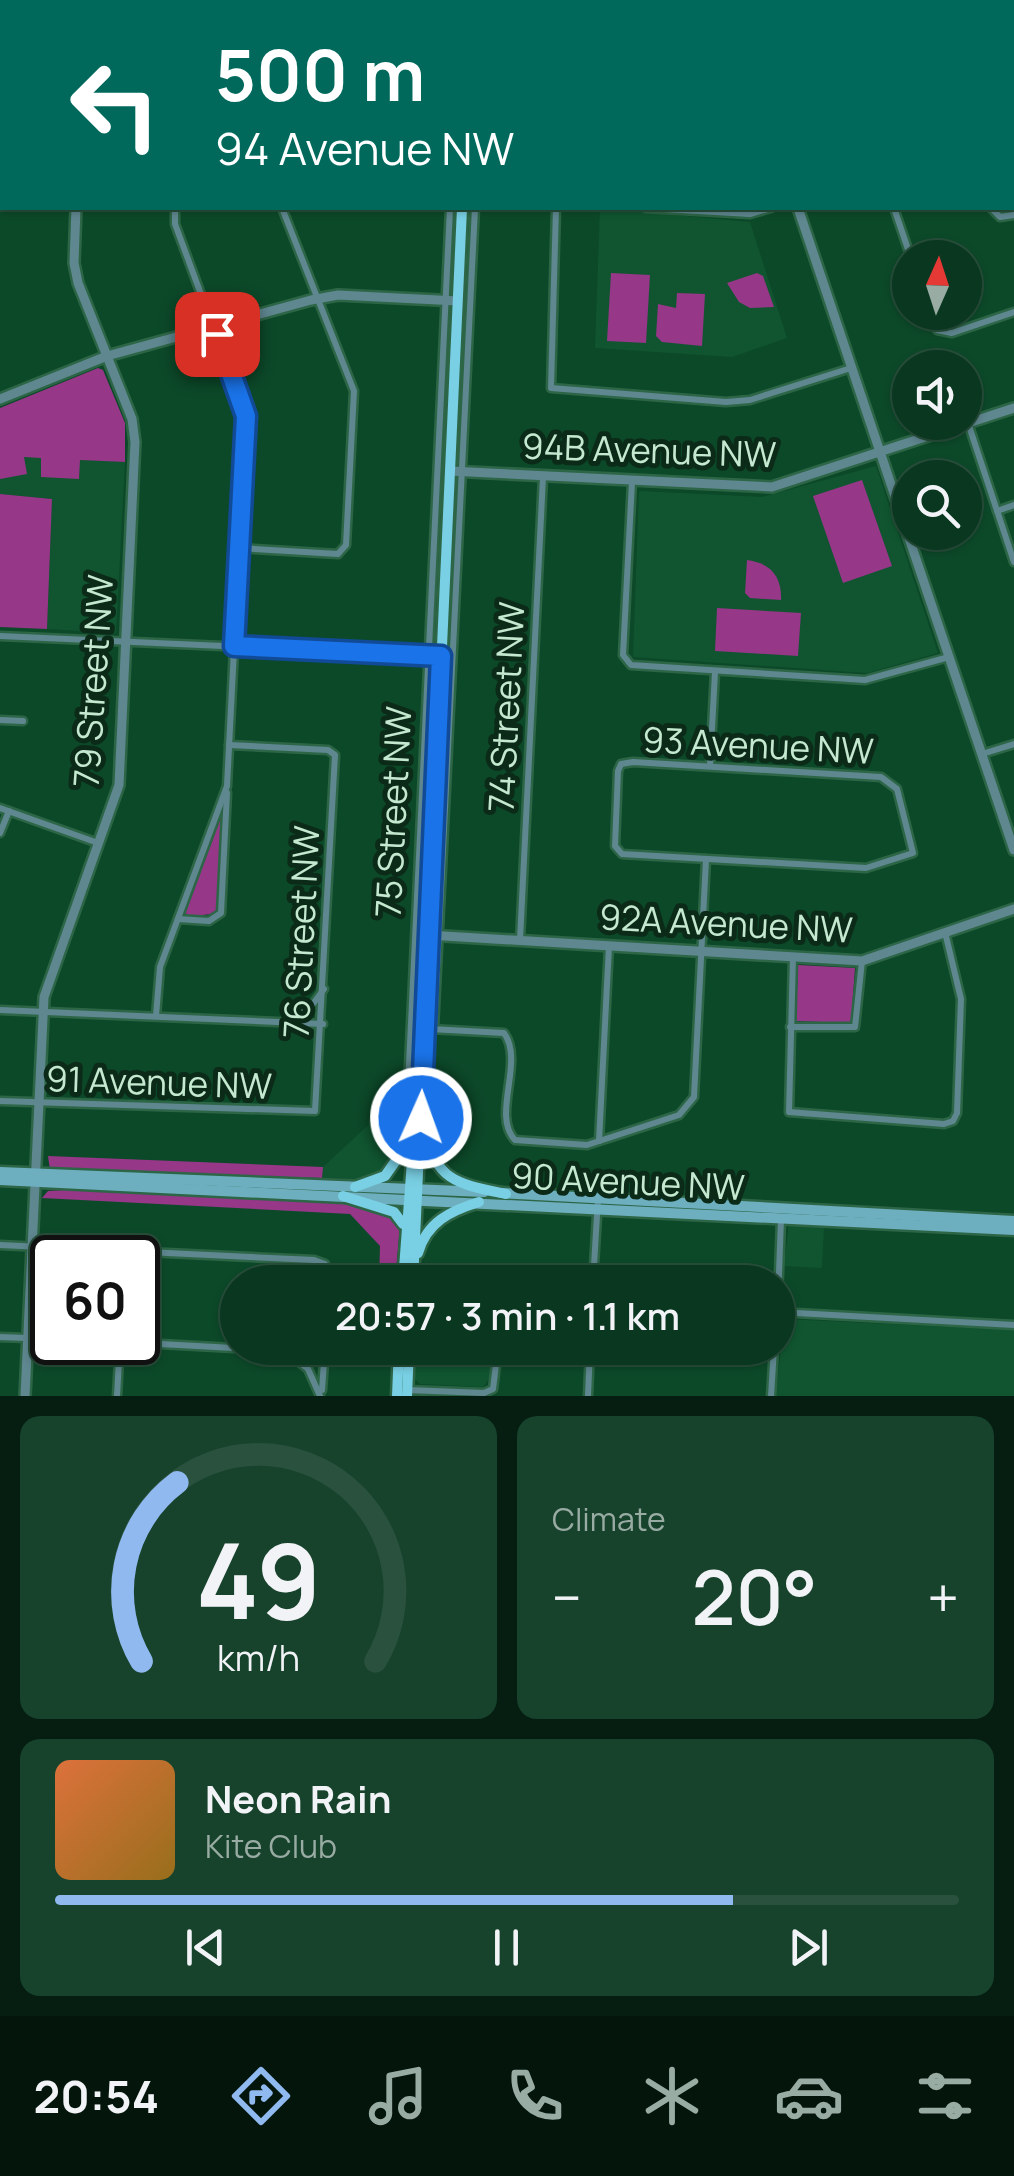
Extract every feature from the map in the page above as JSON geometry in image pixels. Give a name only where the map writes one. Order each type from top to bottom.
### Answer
[{"type":"main road","name":"75 Street NW","points":[[403,1265],[434,935],[435,655],[450,471],[452,301],[462,210]]},
{"type":"main road","name":"75 Street NW","points":[[413,1265],[411,1136],[417,1119]]},
{"type":"main road","points":[[417,1119],[433,1160],[447,1176],[466,1186],[506,1194]]},
{"type":"main road","points":[[355,1186],[372,1184],[390,1172],[411,1136]]},
{"type":"main road","name":"90 Avenue NW","points":[[0,1172],[36,1178],[343,1196],[506,1194],[1014,1230]]},
{"type":"main road","name":"90 Avenue NW","points":[[0,1180],[355,1186],[478,1202],[598,1203]]},
{"type":"main road","points":[[343,1196],[394,1212],[405,1232]]},
{"type":"main road","points":[[417,1265],[430,1228],[454,1210],[478,1202]]},
{"type":"main road","name":"90 Avenue NW","points":[[781,1213],[1014,1221]]},
{"type":"main road","points":[[401,1365],[402,1393]]},
{"type":"main road","points":[[402,1393],[407,1365]]},
{"type":"street","name":"79 Street NW","points":[[33,1235],[47,982],[118,784],[135,442],[132,418],[75,272],[76,210]]},
{"type":"street","points":[[175,210],[175,224],[246,416],[221,913],[209,921],[178,918]]},
{"type":"street","points":[[240,548],[344,552],[354,391],[283,210]]},
{"type":"street","name":"75 Street NW","points":[[417,1119],[407,1107],[452,301],[450,210]]},
{"type":"street","name":"75 Street NW","points":[[434,935],[475,210]]},
{"type":"street","points":[[556,210],[551,388],[726,402],[750,400],[853,368]]},
{"type":"street","points":[[681,210],[750,214],[765,210]]},
{"type":"street","points":[[799,210],[1014,850]]},
{"type":"street","points":[[895,210],[905,240]]},
{"type":"street","points":[[0,399],[107,356],[317,298],[338,295],[452,301]]},
{"type":"street","points":[[982,322],[1014,312]]},
{"type":"street","name":"94B Avenue NW","points":[[982,418],[1014,408]]},
{"type":"street","name":"94B Avenue NW","points":[[450,471],[772,487],[918,440]]},
{"type":"street","points":[[974,440],[1014,562]]},
{"type":"street","name":"74 Street NW","points":[[520,940],[543,476]]},
{"type":"street","points":[[632,482],[623,655],[628,664],[865,680],[949,657]]},
{"type":"street","points":[[997,510],[1014,505]]},
{"type":"street","points":[[0,636],[435,655]]},
{"type":"street","points":[[710,766],[715,672]]},
{"type":"street","points":[[0,720],[23,721]]},
{"type":"street","points":[[982,754],[1014,744]]},
{"type":"street","name":"76 Street NW","points":[[229,745],[328,750],[334,755],[315,1112]]},
{"type":"street","name":"93 Avenue NW","points":[[621,764],[710,766],[891,780],[915,846],[913,853],[866,868],[622,854],[615,846],[621,764]]},
{"type":"street","points":[[156,1016],[160,967],[227,786]]},
{"type":"street","points":[[0,833],[4,809],[98,843]]},
{"type":"street","points":[[428,1029],[504,1033],[509,1040],[510,1136],[520,1142],[599,1141],[688,1108],[694,1096],[706,859]]},
{"type":"street","name":"92A Avenue NW","points":[[434,935],[862,961],[1014,908]]},
{"type":"street","points":[[793,957],[789,1112],[908,1122],[953,1121],[961,999],[945,932]]},
{"type":"street","points":[[599,1141],[608,946]]},
{"type":"street","points":[[790,1026],[855,1026],[862,961]]},
{"type":"street","points":[[290,1023],[310,1008],[324,988]]},
{"type":"street","points":[[0,1010],[322,1024]]},
{"type":"street","name":"91 Avenue NW","points":[[0,1101],[315,1112]]},
{"type":"street","points":[[595,1265],[598,1203]]},
{"type":"street","points":[[779,1265],[781,1213]]},
{"type":"street","points":[[0,1245],[30,1246]]},
{"type":"street","points":[[160,1252],[314,1260],[325,1265]]},
{"type":"street","name":"79 Street NW","points":[[25,1396],[30,1292]]},
{"type":"street","points":[[795,1313],[1014,1325]]},
{"type":"street","points":[[0,1336],[28,1338]]},
{"type":"street","points":[[160,1344],[220,1347]]},
{"type":"street","points":[[117,1396],[120,1365]]},
{"type":"street","points":[[301,1365],[313,1376],[321,1396]]},
{"type":"street","points":[[321,1396],[324,1365]]},
{"type":"street","points":[[402,1393],[484,1393],[493,1389],[496,1365]]},
{"type":"street","points":[[588,1396],[589,1365]]},
{"type":"street","points":[[771,1396],[773,1365]]},
{"type":"shaded area","points":[[600,210],[750,222],[787,338],[732,357],[595,348]]},
{"type":"shaded area","points":[[611,273],[650,275],[646,343],[607,341]]},
{"type":"shaded area","points":[[757,273],[763,276],[774,307],[750,308],[739,302],[727,283]]},
{"type":"shaded area","points":[[677,293],[705,294],[702,346],[662,342],[656,336],[658,304],[676,308]]},
{"type":"shaded area","points":[[98,368],[103,370],[125,423],[125,462],[80,460],[79,479],[41,477],[41,458],[24,457],[27,474],[0,479],[0,408]]},
{"type":"shaded area","points":[[0,455],[125,462],[116,633],[47,629],[52,499],[0,494]]},
{"type":"shaded area","points":[[876,466],[892,514],[892,550],[904,550],[938,653],[867,673],[633,657],[639,491],[762,497]]},
{"type":"shaded area","points":[[862,480],[892,566],[843,583],[813,496]]},
{"type":"shaded area","points":[[0,494],[52,499],[47,629],[0,627]]},
{"type":"shaded area","points":[[747,560],[773,572],[781,600],[750,598],[745,593]]},
{"type":"shaded area","points":[[717,608],[801,613],[798,656],[715,651]]},
{"type":"shaded area","points":[[222,815],[218,913],[188,917],[185,912]]},
{"type":"shaded area","points":[[798,965],[855,968],[851,1023],[796,1021]]},
{"type":"shaded area","points":[[377,1105],[401,1106],[409,1120],[406,1140],[386,1170],[366,1180],[322,1178],[323,1167],[377,1117]]},
{"type":"shaded area","points":[[48,1156],[323,1167],[322,1178],[50,1170]]},
{"type":"shaded area","points":[[98,1188],[204,1192],[374,1207],[391,1213],[400,1226],[397,1265],[379,1265],[380,1246],[350,1214],[42,1198],[48,1191]]},
{"type":"shaded area","points":[[789,1223],[824,1227],[822,1268],[784,1265]]},
{"type":"shaded area","points":[[795,1320],[1014,1330],[1014,1396],[776,1396],[779,1365],[795,1365]]},
{"type":"shaded area","points":[[413,1365],[491,1365],[491,1376],[483,1387],[420,1384],[412,1376]]},
{"type":"route","points":[[217,334],[246,416],[234,646],[441,656],[421,1118]]}]
